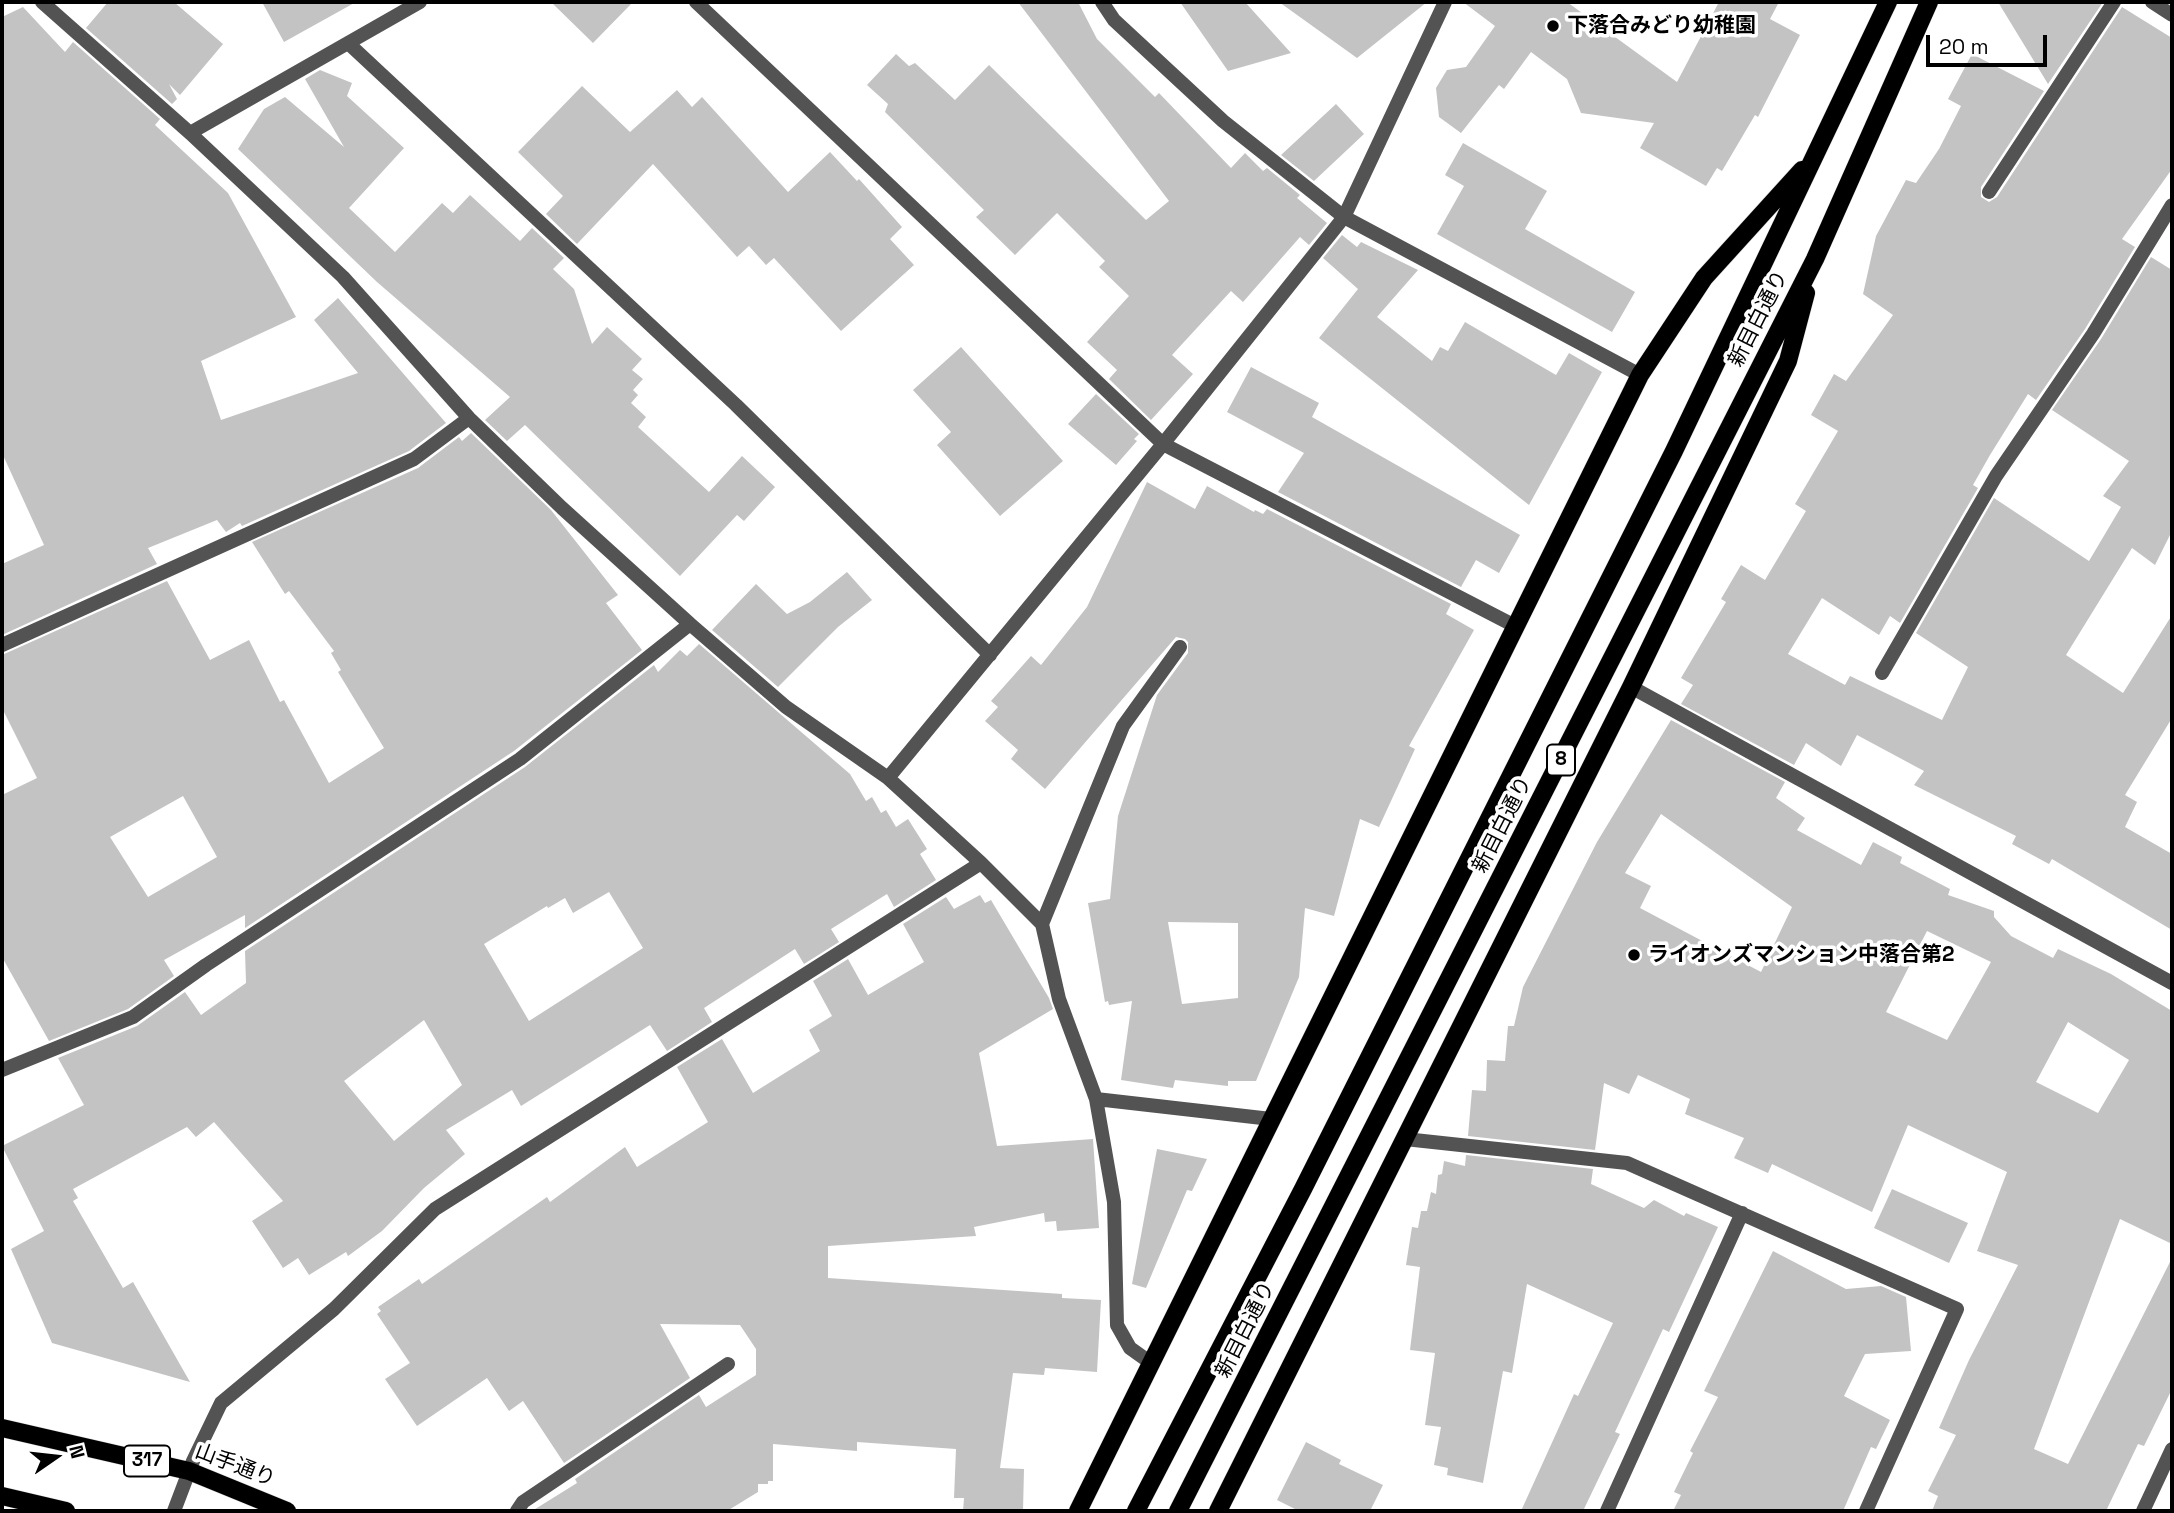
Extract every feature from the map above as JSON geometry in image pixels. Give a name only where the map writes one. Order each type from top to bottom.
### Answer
[{"type":"main road","name":"新目白通り","points":[[1136,1511],[1303,1189],[1674,451],[1888,2]]},
{"type":"main road","name":"新目白通り","points":[[1178,1511],[1815,259],[1929,2]]},
{"type":"main road","points":[[1078,1511],[1640,375],[1704,278],[1815,155]]},
{"type":"main road","points":[[1218,1511],[1631,687],[1788,361],[1815,259]]},
{"type":"main road","name":"山手通り","points":[[2,1429],[189,1471],[287,1511]]},
{"type":"main road","points":[[2,1496],[66,1511]]},
{"type":"street","points":[[42,2],[190,133],[343,277],[469,418],[562,508],[786,707],[888,778],[981,863],[1042,924],[1059,999],[1096,1099],[1114,1202],[1117,1325],[1130,1348],[1151,1363]]},
{"type":"street","points":[[190,133],[420,2]]},
{"type":"street","points":[[696,2],[1163,444],[1516,626]]},
{"type":"street","points":[[1102,2],[1114,20],[1223,121],[1344,218],[1640,375]]},
{"type":"street","points":[[888,778],[1163,444],[1344,218],[1445,2]]},
{"type":"street","points":[[1989,192],[2114,2]]},
{"type":"street","points":[[2152,2],[2172,15]]},
{"type":"street","points":[[348,43],[736,405],[989,655]]},
{"type":"street","points":[[1882,673],[1996,476],[2093,334],[2172,205]]},
{"type":"street","points":[[2,645],[415,459],[469,418]]},
{"type":"street","points":[[2,1070],[133,1017],[206,965],[520,759],[690,624]]},
{"type":"street","points":[[1042,924],[1123,726],[1180,647]]},
{"type":"street","points":[[1631,687],[2172,983]]},
{"type":"street","points":[[174,1511],[189,1471],[221,1403],[334,1309],[435,1209],[981,863]]},
{"type":"street","points":[[1096,1099],[1271,1119]]},
{"type":"street","points":[[1405,1139],[1627,1163],[1957,1310],[1866,1511]]},
{"type":"street","points":[[1607,1511],[1742,1213]]},
{"type":"street","points":[[517,1511],[523,1503],[728,1364]]},
{"type":"street","points":[[2143,1511],[2172,1449]]},
{"type":"building","points":[[108,2],[174,2],[223,44],[180,95],[169,84],[177,99],[172,104],[86,28]]},
{"type":"building","points":[[262,2],[356,2],[284,42]]},
{"type":"building","points":[[551,2],[633,2],[593,43]]},
{"type":"building","points":[[1018,2],[1078,2],[1097,39],[1155,97],[1159,93],[1231,168],[1245,153],[1263,171],[1267,168],[1300,195],[1297,198],[1327,223],[1309,245],[1300,237],[1243,302],[1231,291],[1172,355],[1193,374],[1151,420],[1109,379],[1117,370],[1087,342],[1129,296],[1099,267],[1105,261],[1057,213],[1015,255],[976,217],[984,210],[885,112],[888,104],[867,85],[896,54],[909,66],[915,63],[955,100],[989,65],[1146,220],[1169,201]]},
{"type":"building","points":[[1180,2],[1245,2],[1291,53],[1228,71]]},
{"type":"building","points":[[1279,2],[1427,2],[1357,58]]},
{"type":"building","points":[[1463,2],[1567,2],[1677,82],[1719,2],[1779,2],[1770,19],[1800,35],[1758,117],[1755,115],[1722,171],[1717,168],[1706,186],[1640,148],[1654,123],[1581,113],[1567,79],[1531,52],[1504,89],[1499,85],[1461,133],[1439,117],[1436,88],[1447,70],[1466,67],[1495,26]]},
{"type":"building","points":[[1998,2],[2103,2],[2048,84]]},
{"type":"building","points":[[23,7],[65,52],[73,42],[160,119],[155,125],[228,193],[296,317],[201,361],[221,420],[358,373],[314,320],[338,298],[446,423],[409,451],[242,526],[240,523],[226,532],[217,520],[148,548],[157,564],[2,635],[2,564],[44,545],[2,453],[2,17]]},
{"type":"building","points":[[2122,7],[2172,38],[2172,169],[2122,239],[2135,247],[2085,329],[2036,400],[2028,394],[1973,485],[1978,488],[1900,623],[1890,616],[1879,635],[1822,598],[1788,654],[1845,685],[1850,676],[1942,720],[1968,667],[1916,633],[1994,498],[2089,561],[2121,507],[2103,496],[2129,461],[2052,410],[2101,339],[2151,257],[2172,270],[2172,531],[2155,565],[2132,548],[2066,655],[2123,693],[2172,615],[2172,718],[2125,795],[2137,802],[2125,827],[2172,854],[2172,930],[2052,859],[2049,864],[2012,844],[2016,836],[1914,785],[1924,771],[1857,735],[1841,766],[1806,743],[1794,765],[1681,704],[1693,685],[1681,678],[1726,602],[1721,599],[1741,565],[1765,580],[1806,511],[1795,504],[1838,431],[1811,415],[1834,374],[1846,381],[1893,315],[1863,294],[1876,236],[1906,180],[1916,183],[1939,149],[1961,106],[1948,99],[1972,54],[2044,91],[1981,187],[1981,197],[1989,202],[1997,197]]},
{"type":"building","points":[[320,70],[352,83],[347,96],[404,148],[349,208],[395,252],[442,203],[453,213],[470,195],[520,241],[532,228],[564,258],[553,269],[574,289],[592,344],[607,327],[642,359],[632,370],[643,379],[633,390],[638,395],[631,403],[646,417],[638,427],[709,492],[742,456],[775,487],[744,521],[737,515],[680,576],[525,425],[507,441],[485,420],[510,397],[377,282],[238,149],[264,109],[285,97],[344,147],[305,79]]},
{"type":"building","points":[[582,86],[630,132],[677,90],[692,107],[702,97],[788,192],[830,152],[857,181],[859,179],[902,227],[890,239],[914,265],[841,331],[774,258],[766,265],[749,246],[737,257],[653,164],[577,244],[546,214],[563,196],[518,152]]},
{"type":"building","points":[[1336,104],[1364,134],[1314,181],[1281,155]]},
{"type":"building","points":[[1463,143],[1547,191],[1525,229],[1635,292],[1612,332],[1437,234],[1464,186],[1445,175]]},
{"type":"building","points":[[1342,235],[1357,247],[1361,242],[1418,270],[1377,317],[1432,361],[1440,347],[1448,351],[1465,322],[1556,375],[1569,353],[1602,372],[1529,505],[1319,338],[1358,289],[1323,258]]},
{"type":"building","points":[[961,347],[1063,461],[1000,516],[937,445],[951,432],[913,390]]},
{"type":"building","points":[[1251,367],[1319,403],[1312,417],[1520,535],[1499,573],[1476,560],[1461,587],[1278,492],[1304,453],[1227,412]]},
{"type":"building","points":[[1096,394],[1139,434],[1134,439],[1137,441],[1116,465],[1068,424]]},
{"type":"building","points":[[471,433],[551,510],[618,595],[606,603],[642,650],[514,751],[245,928],[245,915],[164,960],[174,976],[128,1009],[49,1041],[2,957],[2,795],[37,778],[2,708],[2,655],[167,581],[210,660],[249,640],[280,702],[284,700],[329,783],[384,748],[338,672],[341,670],[331,653],[334,651],[289,591],[285,594],[252,542],[418,468],[459,437],[462,441]],"holes":[[[183,796],[217,857],[148,897],[110,837]]]},
{"type":"building","points":[[1147,482],[1195,509],[1207,486],[1254,512],[1255,510],[1263,514],[1267,509],[1451,604],[1446,614],[1474,630],[1409,746],[1415,749],[1379,827],[1360,819],[1334,916],[1305,908],[1299,977],[1256,1081],[1228,1081],[1228,1086],[1175,1080],[1173,1088],[1121,1080],[1132,1001],[1109,1005],[1108,1001],[1105,1002],[1088,903],[1110,899],[1118,816],[1157,695],[1188,653],[1188,642],[1176,637],[1045,789],[1011,759],[1018,750],[985,721],[998,707],[991,701],[1031,656],[1041,665],[1087,607]],"holes":[[[1168,922],[1238,923],[1238,998],[1182,1004]]]},
{"type":"building","points":[[847,572],[872,600],[838,627],[778,687],[712,630],[756,584],[787,614],[810,602]]},
{"type":"building","points":[[699,644],[850,774],[866,801],[872,797],[881,813],[886,810],[896,827],[908,819],[927,849],[920,854],[936,880],[894,907],[887,894],[831,929],[839,942],[804,964],[795,949],[704,1008],[712,1022],[667,1051],[650,1025],[521,1106],[512,1090],[446,1130],[465,1154],[424,1188],[382,1231],[348,1256],[346,1252],[309,1275],[298,1258],[283,1268],[252,1221],[283,1201],[214,1122],[196,1137],[187,1127],[73,1189],[78,1198],[73,1201],[123,1288],[133,1282],[190,1382],[52,1343],[11,1249],[44,1231],[2,1146],[84,1105],[58,1058],[137,1026],[185,992],[201,1015],[246,983],[245,951],[525,767],[654,665],[658,672],[680,650],[687,656]],"holes":[[[609,892],[643,948],[529,1021],[484,944],[565,898],[573,913]],[[424,1020],[462,1085],[394,1141],[344,1081]]]},
{"type":"building","points":[[1671,720],[1785,782],[1776,798],[1805,818],[1797,830],[1861,865],[1873,842],[1902,857],[1900,863],[1950,889],[1948,895],[1994,911],[1994,917],[2011,936],[2053,958],[2058,949],[2111,974],[2172,1011],[2172,1244],[2120,1219],[2034,1449],[2068,1464],[2172,1258],[2172,1389],[2144,1446],[2138,1444],[2106,1511],[1932,1511],[1938,1496],[1928,1491],[1956,1435],[1939,1428],[1969,1360],[2018,1265],[1977,1251],[2007,1172],[1908,1125],[1872,1212],[1772,1164],[1768,1173],[1734,1158],[1744,1138],[1685,1114],[1690,1099],[1638,1075],[1629,1094],[1604,1083],[1595,1150],[1468,1136],[1472,1090],[1486,1091],[1487,1060],[1505,1061],[1508,1026],[1514,1026],[1523,987],[1597,842]],"holes":[[[1661,814],[1792,907],[1761,972],[1640,908],[1651,886],[1625,873]],[[1927,931],[1991,962],[1947,1040],[1886,1012]],[[2068,1022],[2129,1060],[2098,1113],[2036,1082]]]},
{"type":"building","points":[[980,895],[985,903],[991,900],[1053,1009],[979,1053],[997,1146],[1093,1139],[1099,1228],[1057,1231],[1056,1221],[1045,1222],[1044,1213],[974,1227],[976,1236],[828,1246],[828,1278],[1062,1294],[1062,1298],[1101,1300],[1097,1372],[1045,1368],[1044,1375],[1013,1373],[1000,1468],[1024,1469],[1023,1511],[963,1511],[964,1498],[954,1498],[956,1449],[857,1442],[857,1451],[773,1444],[773,1481],[758,1484],[758,1492],[727,1511],[532,1511],[577,1483],[575,1479],[699,1395],[706,1407],[756,1375],[756,1349],[740,1325],[660,1324],[690,1378],[564,1463],[523,1401],[509,1411],[487,1378],[417,1426],[385,1379],[410,1363],[377,1314],[381,1311],[378,1307],[419,1279],[422,1284],[547,1197],[550,1202],[625,1147],[637,1167],[708,1122],[677,1067],[722,1039],[753,1093],[820,1051],[809,1030],[832,1016],[813,981],[848,959],[868,995],[924,962],[903,924],[946,897],[954,909]]},
{"type":"building","points":[[1157,1149],[1207,1159],[1192,1191],[1187,1190],[1146,1288],[1132,1284]]},
{"type":"building","points":[[1466,1155],[1593,1169],[1591,1184],[1644,1208],[1654,1200],[1684,1216],[1686,1213],[1718,1227],[1669,1332],[1663,1329],[1615,1432],[1620,1434],[1583,1511],[1521,1511],[1574,1394],[1578,1396],[1613,1323],[1527,1284],[1512,1373],[1503,1371],[1483,1483],[1447,1475],[1448,1468],[1434,1465],[1441,1427],[1425,1425],[1435,1353],[1410,1350],[1420,1267],[1406,1265],[1412,1227],[1418,1228],[1421,1211],[1427,1211],[1431,1192],[1436,1194],[1438,1175],[1442,1174],[1444,1161],[1465,1166]]},
{"type":"building","points":[[1892,1189],[1968,1223],[1949,1263],[1874,1228]]},
{"type":"building","points":[[1773,1251],[1846,1289],[1881,1286],[1906,1297],[1911,1351],[1865,1354],[1844,1396],[1890,1420],[1876,1449],[1871,1447],[1843,1511],[1673,1511],[1681,1495],[1674,1492],[1693,1453],[1690,1451],[1718,1397],[1704,1391]]},
{"type":"building","points":[[1306,1442],[1341,1460],[1339,1464],[1383,1485],[1370,1511],[1299,1511],[1277,1500]]},
{"type":"place","name":"下落合みどり幼稚園","points":[[1553,26]]},
{"type":"place","name":"ライオンズマンション中落合第2","points":[[1634,955]]}]
